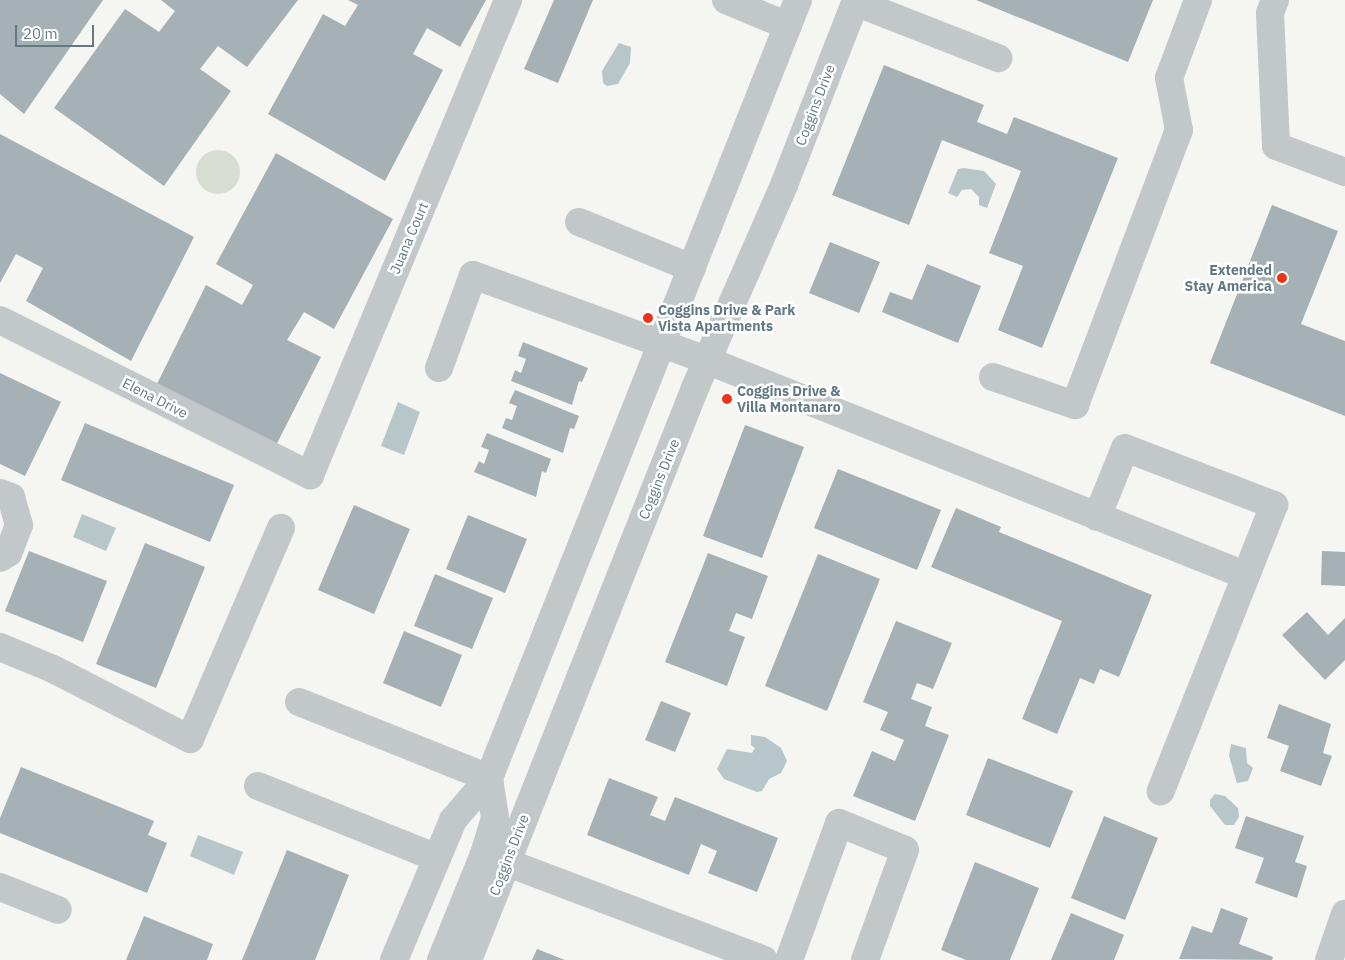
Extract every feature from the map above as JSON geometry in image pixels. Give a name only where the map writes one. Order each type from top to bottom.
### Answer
[{"type":"street","name":"Juana Court","points":[[310,475],[508,0]]},
{"type":"street","points":[[726,0],[788,26]]},
{"type":"street","points":[[394,960],[453,820],[489,778],[798,0]]},
{"type":"street","points":[[993,377],[1074,405],[1179,130],[1169,78],[1198,0]]},
{"type":"street","points":[[1275,0],[1270,13],[1276,146],[1345,172]]},
{"type":"street","points":[[855,1],[998,58]]},
{"type":"street","name":"Coggins Drive","points":[[441,960],[495,859],[706,360],[784,185],[855,1]]},
{"type":"street","points":[[579,222],[692,268]]},
{"type":"street","points":[[439,368],[473,275],[706,360],[1245,575]]},
{"type":"street","name":"Elena Drive","points":[[0,320],[310,475]]},
{"type":"street","points":[[1098,517],[1125,448],[1274,505],[1161,790]]},
{"type":"street","points":[[0,493],[11,498],[19,525],[8,553],[0,558]]},
{"type":"street","points":[[0,647],[53,669],[190,739],[281,528]]},
{"type":"street","points":[[299,702],[489,778]]},
{"type":"street","name":"Coggins Drive","points":[[468,960],[495,859],[495,818],[489,778]]},
{"type":"street","points":[[258,786],[438,858]]},
{"type":"street","points":[[789,960],[839,823],[905,850],[865,960]]},
{"type":"street","points":[[495,859],[764,960]]},
{"type":"street","points":[[0,887],[58,910]]},
{"type":"street","points":[[1329,960],[1345,914]]},
{"type":"shaded area","points":[[619,43],[631,47],[630,63],[618,84],[607,86],[603,83],[602,71]]},
{"type":"shaded area","points":[[214,150],[222,150],[234,156],[240,172],[234,188],[222,194],[214,194],[202,188],[196,176],[196,168],[202,156]]},
{"type":"shaded area","points":[[958,169],[984,171],[996,184],[987,208],[979,205],[979,197],[971,189],[962,190],[957,197],[948,193]]},
{"type":"shaded area","points":[[398,402],[420,412],[404,455],[381,446]]},
{"type":"shaded area","points":[[82,514],[116,528],[106,551],[73,537]]},
{"type":"shaded area","points":[[751,735],[765,737],[781,748],[787,761],[781,773],[769,779],[762,791],[757,792],[724,779],[717,769],[727,749],[752,753],[755,748],[751,745]]},
{"type":"shaded area","points":[[1231,744],[1246,748],[1247,763],[1253,768],[1248,781],[1237,783],[1229,756]]},
{"type":"shaded area","points":[[1215,794],[1225,796],[1238,808],[1239,817],[1234,825],[1225,825],[1210,806],[1210,800]]},
{"type":"shaded area","points":[[198,835],[243,852],[234,875],[190,856]]},
{"type":"building","points":[[0,0],[103,0],[24,114],[0,94]]},
{"type":"building","points":[[161,0],[298,0],[247,67],[218,46],[200,69],[231,91],[164,186],[54,108],[125,9],[159,32],[175,11]]},
{"type":"building","points":[[348,0],[486,0],[460,47],[427,28],[413,54],[443,70],[385,181],[268,114],[323,14],[345,26],[358,5]]},
{"type":"building","points":[[554,0],[593,0],[558,83],[524,69]]},
{"type":"building","points":[[976,0],[1153,0],[1128,62]]},
{"type":"building","points":[[884,65],[984,105],[977,122],[1007,134],[1014,117],[1118,158],[1042,348],[998,330],[1023,266],[989,253],[1021,171],[942,140],[909,225],[832,195]]},
{"type":"building","points":[[0,134],[194,237],[131,361],[26,301],[43,268],[16,254],[0,283]]},
{"type":"building","points":[[276,153],[393,219],[334,329],[304,312],[287,340],[321,357],[267,463],[148,402],[206,285],[242,305],[253,285],[216,264]]},
{"type":"building","name":"Extended Stay America","points":[[1272,205],[1338,231],[1301,324],[1345,341],[1345,416],[1210,363]]},
{"type":"building","points":[[830,242],[880,262],[859,313],[809,293]]},
{"type":"building","points":[[927,264],[981,286],[958,343],[882,312],[890,292],[912,300]]},
{"type":"building","points":[[523,342],[588,368],[582,382],[579,381],[572,405],[511,381],[515,370],[521,373],[526,359],[518,356]]},
{"type":"building","points":[[0,373],[61,402],[25,476],[0,464]]},
{"type":"building","points":[[515,390],[579,416],[574,429],[570,428],[563,453],[502,428],[506,418],[512,420],[517,406],[509,403]]},
{"type":"building","points":[[85,423],[234,485],[210,542],[61,480]]},
{"type":"building","points":[[745,425],[804,447],[762,558],[703,536]]},
{"type":"building","points":[[487,433],[551,459],[546,473],[542,471],[536,497],[474,472],[479,461],[484,464],[489,450],[481,447]]},
{"type":"building","points":[[838,469],[941,510],[917,570],[814,528]]},
{"type":"building","points":[[354,505],[410,529],[374,614],[318,590]]},
{"type":"building","points":[[956,508],[1001,527],[999,532],[1152,595],[1119,677],[1100,669],[1094,684],[1080,678],[1057,734],[1022,719],[1062,621],[931,567]]},
{"type":"building","points":[[468,515],[527,539],[505,593],[446,569]]},
{"type":"building","points":[[145,543],[205,567],[156,688],[96,664]]},
{"type":"building","points":[[29,551],[107,581],[83,642],[5,611]]},
{"type":"building","points":[[1322,551],[1345,552],[1345,586],[1321,585]]},
{"type":"building","points":[[708,553],[768,576],[752,619],[736,613],[729,631],[745,637],[727,686],[665,662]]},
{"type":"building","points":[[818,554],[880,579],[827,711],[765,686]]},
{"type":"building","points":[[435,574],[493,598],[472,649],[414,626]]},
{"type":"building","points":[[1307,612],[1328,635],[1345,618],[1345,660],[1325,680],[1282,635]]},
{"type":"building","points":[[896,621],[952,643],[933,689],[917,683],[911,699],[932,707],[925,726],[949,735],[915,821],[853,796],[872,751],[895,761],[904,740],[880,730],[888,712],[863,702]]},
{"type":"building","points":[[404,631],[462,655],[441,707],[383,683]]},
{"type":"building","points":[[661,701],[691,713],[675,752],[645,740]]},
{"type":"building","points":[[1279,704],[1331,724],[1323,753],[1332,756],[1321,786],[1280,771],[1289,746],[1267,738]]},
{"type":"building","points":[[988,758],[1073,791],[1050,848],[966,815]]},
{"type":"building","points":[[21,767],[154,821],[148,835],[167,843],[147,893],[0,833],[0,818]]},
{"type":"building","points":[[609,778],[658,797],[650,815],[665,821],[675,797],[778,838],[757,892],[708,873],[717,851],[701,844],[689,875],[587,835]]},
{"type":"building","points":[[1104,816],[1158,838],[1125,920],[1071,898]]},
{"type":"building","points":[[1246,816],[1304,836],[1295,862],[1307,866],[1297,898],[1255,883],[1264,858],[1235,848]]},
{"type":"building","points":[[287,850],[349,875],[315,960],[242,960]]},
{"type":"building","points":[[975,862],[1039,888],[1010,960],[966,960],[941,950]]},
{"type":"building","points":[[1221,908],[1248,918],[1239,944],[1273,957],[1272,960],[1179,959],[1192,926],[1212,933]]},
{"type":"building","points":[[1071,913],[1124,935],[1114,960],[1051,960]]},
{"type":"building","points":[[144,916],[213,944],[207,960],[126,960]]},
{"type":"building","points":[[537,949],[565,960],[532,960]]},
{"type":"place","name":"Extended Stay America","points":[[1282,278]]},
{"type":"place","name":"Coggins Drive & Park Vista Apartments","points":[[648,318]]},
{"type":"place","name":"Coggins Drive & Villa Montanaro","points":[[727,399]]}]
